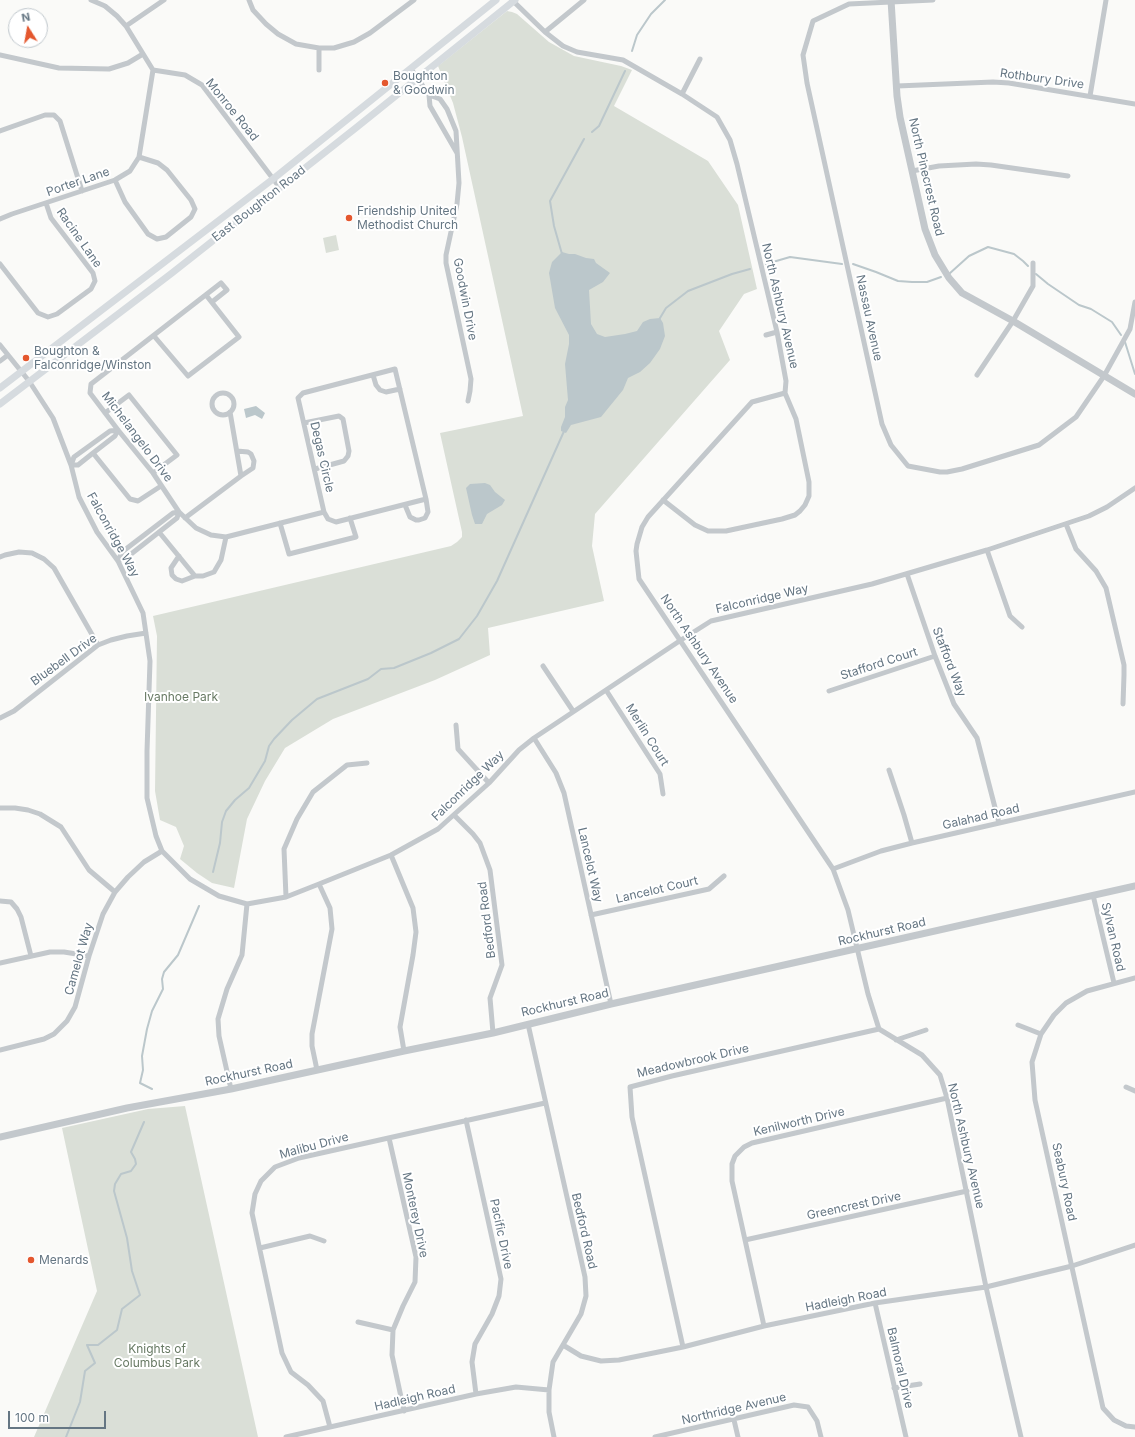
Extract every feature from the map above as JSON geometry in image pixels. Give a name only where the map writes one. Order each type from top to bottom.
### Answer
[{"type":"main road","name":"East Boughton Road","points":[[0,388],[273,179],[496,0]]},
{"type":"main road","name":"East Boughton Road","points":[[0,404],[172,273],[514,1]]},
{"type":"street","points":[[91,0],[105,6],[126,26],[153,70]]},
{"type":"street","points":[[126,26],[164,0]]},
{"type":"street","points":[[249,0],[253,10],[278,34],[296,44],[319,48],[334,48],[354,42],[370,33],[414,0]]},
{"type":"street","points":[[545,32],[584,0]]},
{"type":"street","name":"Nassau Avenue","points":[[933,0],[849,4],[813,22],[803,56],[807,83],[882,424],[890,445],[908,466],[940,472],[962,469],[1039,445],[1076,417],[1104,376],[1130,329],[1135,302]]},
{"type":"street","points":[[1090,96],[1106,0]]},
{"type":"street","name":"North Ashbury Avenue","points":[[514,1],[545,32],[563,46],[576,52],[623,60],[682,94],[717,117],[730,140],[777,332],[786,381],[785,393],[752,402],[644,523],[638,536],[636,551],[639,579],[833,869],[848,910],[868,994],[879,1029],[922,1055],[940,1075],[947,1098],[986,1287],[1021,1437]]},
{"type":"street","name":"North Pinecrest Road","points":[[891,1],[900,117],[930,245],[949,278],[962,293],[1013,320],[1135,394]]},
{"type":"street","points":[[319,48],[319,70]]},
{"type":"street","points":[[0,55],[59,68],[109,69],[128,63],[143,54]]},
{"type":"street","points":[[682,94],[700,59]]},
{"type":"street","name":"Goodwin Drive","points":[[410,69],[429,95],[430,106],[457,153]]},
{"type":"street","name":"Porter Lane","points":[[0,219],[115,180],[130,171],[139,157],[153,70]]},
{"type":"street","name":"Monroe Road","points":[[153,70],[185,75],[202,85],[280,188]]},
{"type":"street","name":"Rothbury Drive","points":[[897,86],[992,82],[1009,83],[1135,104]]},
{"type":"street","name":"Goodwin Drive","points":[[429,95],[440,99],[447,109],[456,131],[460,183],[446,255],[446,263],[471,379],[468,401]]},
{"type":"street","points":[[0,131],[45,115],[54,115],[60,121],[82,191]]},
{"type":"street","points":[[115,180],[124,202],[148,234],[157,239],[166,237],[191,217],[195,209],[191,200],[167,170],[158,163],[139,157]]},
{"type":"street","points":[[912,171],[939,166],[976,164],[1068,176]]},
{"type":"street","name":"Racine Lane","points":[[0,264],[38,313],[48,317],[57,314],[91,289],[95,281],[93,273],[51,218],[46,203]]},
{"type":"street","points":[[977,374],[1013,320],[1033,286],[1033,263]]},
{"type":"street","name":"Michelangelo Drive","points":[[212,302],[227,290],[221,283],[91,384],[90,393],[153,473],[180,512],[196,528],[211,535],[226,537],[324,512]]},
{"type":"street","points":[[154,336],[188,376],[239,337],[206,295]]},
{"type":"street","points":[[766,335],[777,332]]},
{"type":"street","name":"Falconridge Way","points":[[0,345],[29,382],[53,418],[72,465],[79,497],[97,532],[118,561],[143,614],[150,661],[146,751],[147,798],[156,836],[162,851],[190,879],[218,896],[247,904],[286,897],[391,855],[438,829],[489,783],[519,750],[534,738],[702,626],[718,620],[872,584],[987,550],[1090,516],[1107,507],[1135,488]]},
{"type":"street","points":[[0,362],[8,355]]},
{"type":"street","name":"Degas Circle","points":[[324,512],[298,398],[303,393],[395,369],[426,499],[428,509],[427,515],[425,518],[419,520],[410,517],[405,505]]},
{"type":"street","points":[[373,375],[376,385],[380,390],[386,392],[400,389]]},
{"type":"street","points":[[230,412],[222,415],[214,411],[212,403],[216,395],[224,392],[232,396],[234,404],[230,412],[241,476]]},
{"type":"street","points":[[663,500],[695,525],[708,532],[726,531],[782,519],[795,515],[800,511],[805,505],[809,496],[809,482],[796,419],[785,393]]},
{"type":"street","points":[[105,413],[129,395],[177,455],[153,473]]},
{"type":"street","points":[[304,423],[339,416],[343,419],[349,451],[348,456],[344,461],[314,470]]},
{"type":"street","points":[[110,430],[118,430],[115,436],[78,465],[72,465],[74,457],[110,430]]},
{"type":"street","points":[[185,518],[252,468],[254,461],[248,452],[237,451]]},
{"type":"street","points":[[93,453],[130,499],[138,501],[161,486]]},
{"type":"street","points":[[324,512],[328,519],[336,522],[426,499]]},
{"type":"street","points":[[118,561],[122,552],[173,513],[180,512]]},
{"type":"street","points":[[118,561],[126,558],[160,532],[177,518],[180,512]]},
{"type":"street","points":[[280,523],[288,554],[356,538],[350,518]]},
{"type":"street","points":[[1066,524],[1076,549],[1096,571],[1106,588],[1124,665],[1123,704]]},
{"type":"street","points":[[160,532],[195,576]]},
{"type":"street","points":[[179,556],[171,568],[172,575],[182,581],[195,576],[203,576],[214,572],[221,560],[226,537]]},
{"type":"street","points":[[987,550],[1010,616],[1022,627]]},
{"type":"street","points":[[0,558],[5,554],[18,552],[32,553],[44,559],[54,568],[98,645]]},
{"type":"street","name":"Stafford Way","points":[[908,574],[935,656],[954,704],[977,738],[999,823]]},
{"type":"street","name":"Bluebell Drive","points":[[0,718],[14,711],[98,645],[127,636],[146,633]]},
{"type":"street","name":"Stafford Court","points":[[829,691],[935,656]]},
{"type":"street","points":[[543,666],[573,711]]},
{"type":"street","name":"Merlin Court","points":[[606,690],[660,774],[663,794]]},
{"type":"street","points":[[456,725],[458,749],[489,783]]},
{"type":"street","name":"Lancelot Way","points":[[534,738],[550,761],[561,783],[611,1004]]},
{"type":"street","points":[[286,897],[284,849],[297,819],[313,792],[347,764],[367,763]]},
{"type":"street","points":[[889,770],[912,843]]},
{"type":"street","name":"Galahad Road","points":[[833,869],[881,850],[1135,792]]},
{"type":"street","points":[[0,808],[28,810],[40,814],[62,827],[89,870],[115,892]]},
{"type":"street","name":"Bedford Road","points":[[454,815],[480,843],[490,870],[502,965],[490,998],[492,1033]]},
{"type":"street","name":"Camelot Way","points":[[0,1050],[44,1039],[54,1034],[67,1022],[75,1006],[103,914],[115,892],[144,862],[162,851]]},
{"type":"street","points":[[391,855],[413,908],[416,932],[400,1027],[404,1051]]},
{"type":"street","name":"Lancelot Court","points":[[591,915],[709,889],[724,876]]},
{"type":"street","points":[[317,1070],[312,1046],[312,1028],[332,929],[330,908],[325,894],[319,884]]},
{"type":"street","name":"Rockhurst Road","points":[[0,1137],[127,1108],[231,1089],[492,1033],[611,1004],[1135,886]]},
{"type":"street","name":"Sylvan Road","points":[[1094,895],[1114,983]]},
{"type":"street","points":[[0,901],[11,902],[17,909],[21,917],[31,956]]},
{"type":"street","points":[[231,1089],[219,1036],[218,1019],[227,989],[242,955],[247,904]]},
{"type":"street","points":[[0,963],[50,952],[64,952],[89,956]]},
{"type":"street","name":"Seabury Road","points":[[1135,978],[1087,990],[1060,1008],[1041,1034],[1032,1062],[1036,1100],[1103,1408],[1114,1420],[1126,1426],[1135,1427]]},
{"type":"street","name":"Bedford Road","points":[[528,1024],[585,1277],[586,1296],[581,1314],[553,1362],[548,1412],[554,1437]]},
{"type":"street","points":[[1018,1025],[1041,1034]]},
{"type":"street","name":"Meadowbrook Drive","points":[[683,1347],[632,1117],[630,1087],[879,1029]]},
{"type":"street","points":[[896,1040],[926,1030]]},
{"type":"street","points":[[1126,1087],[1135,1092]]},
{"type":"street","name":"Kenilworth Drive","points":[[764,1326],[732,1181],[731,1172],[735,1156],[744,1147],[752,1143],[947,1098]]},
{"type":"street","name":"Malibu Drive","points":[[330,1427],[322,1401],[308,1384],[291,1372],[282,1353],[252,1213],[255,1194],[261,1181],[275,1167],[299,1158],[545,1103]]},
{"type":"street","name":"Pacific Drive","points":[[466,1120],[501,1279],[499,1296],[492,1314],[475,1344],[472,1362],[476,1394]]},
{"type":"street","name":"Monterey Drive","points":[[389,1138],[416,1257],[415,1282],[393,1330],[392,1355],[404,1411]]},
{"type":"street","name":"Greencrest Drive","points":[[746,1240],[967,1192]]},
{"type":"street","points":[[260,1248],[310,1236],[324,1241]]},
{"type":"street","name":"Hadleigh Road","points":[[563,1345],[581,1356],[601,1361],[610,1361],[683,1347],[764,1326],[875,1303],[986,1287],[1072,1266],[1135,1245]]},
{"type":"street","name":"Balmoral Drive","points":[[875,1303],[906,1437]]},
{"type":"street","points":[[358,1322],[393,1330]]},
{"type":"street","points":[[894,1388],[920,1384]]},
{"type":"street","name":"Hadleigh Road","points":[[286,1437],[476,1394],[516,1387],[549,1390]]},
{"type":"street","name":"Northridge Avenue","points":[[655,1437],[794,1406],[808,1407],[817,1420],[821,1437]]},
{"type":"street","points":[[734,1420],[738,1437]]},
{"type":"green space","name":"Ivanhoe Park","points":[[507,11],[517,14],[549,42],[574,56],[621,66],[632,70],[614,106],[708,161],[738,205],[757,289],[744,294],[719,331],[730,360],[595,514],[592,546],[604,601],[488,628],[490,655],[435,680],[333,719],[285,748],[265,781],[247,819],[234,888],[212,883],[180,859],[184,846],[176,827],[160,820],[155,791],[157,636],[153,616],[451,546],[462,537],[462,532],[440,433],[523,416],[462,137],[453,103],[438,66]]},
{"type":"green space","points":[[336,235],[339,250],[326,253],[323,238]]},
{"type":"green space","name":"Knights of Columbus Park","points":[[185,1106],[258,1437],[34,1437],[97,1291],[62,1128],[148,1109]]},
{"type":"shaded area","points":[[562,252],[594,259],[596,263],[610,273],[603,282],[589,290],[591,324],[597,334],[605,337],[637,331],[643,322],[650,319],[660,318],[663,323],[665,336],[660,349],[650,363],[640,372],[628,378],[623,390],[601,417],[571,425],[566,433],[561,431],[561,427],[565,417],[565,407],[568,400],[565,364],[569,344],[569,335],[555,308],[549,273],[552,262]]},
{"type":"shaded area","points":[[256,406],[265,413],[262,419],[255,415],[246,418],[244,409]]},
{"type":"shaded area","points":[[485,483],[490,485],[495,492],[505,500],[502,505],[487,514],[482,524],[475,524],[466,488],[470,484]]},
{"type":"waterway","points":[[632,51],[637,35],[651,14],[665,0]]},
{"type":"waterway","points":[[592,132],[599,126],[625,71]]},
{"type":"waterway","points":[[562,254],[554,226],[550,201],[584,139]]},
{"type":"waterway","points":[[949,274],[969,256],[988,247],[1014,254],[1028,266]]},
{"type":"waterway","points":[[766,264],[790,257],[842,264]]},
{"type":"waterway","points":[[853,264],[898,281],[927,282],[941,277]]},
{"type":"waterway","points":[[660,318],[666,308],[688,291],[732,274],[750,269]]},
{"type":"waterway","points":[[1036,274],[1079,305],[1091,309],[1112,322],[1121,335]]},
{"type":"waterway","points":[[1125,342],[1135,374]]},
{"type":"waterway","points":[[213,872],[220,843],[222,822],[226,811],[235,800],[249,788],[265,761],[269,746],[292,720],[317,699],[368,679],[381,669],[394,668],[431,653],[459,639],[477,616],[497,581],[565,429]]},
{"type":"waterway","points":[[152,1089],[140,1083],[143,1070],[142,1056],[147,1029],[152,1011],[163,989],[162,979],[164,972],[178,955],[199,906]]},
{"type":"waterway","points":[[66,1437],[80,1402],[85,1371],[95,1363],[87,1345],[98,1345],[117,1330],[122,1309],[140,1295],[132,1271],[127,1238],[114,1191],[115,1184],[121,1174],[131,1171],[136,1164],[131,1152],[144,1122]]},
{"type":"place","name":"Boughton & Goodwin","points":[[385,83]]},
{"type":"place","name":"Friendship United Methodist Church","points":[[349,218]]},
{"type":"place","name":"Boughton & Falconridge/Winston","points":[[26,358]]},
{"type":"place","name":"Menards","points":[[31,1260]]}]
